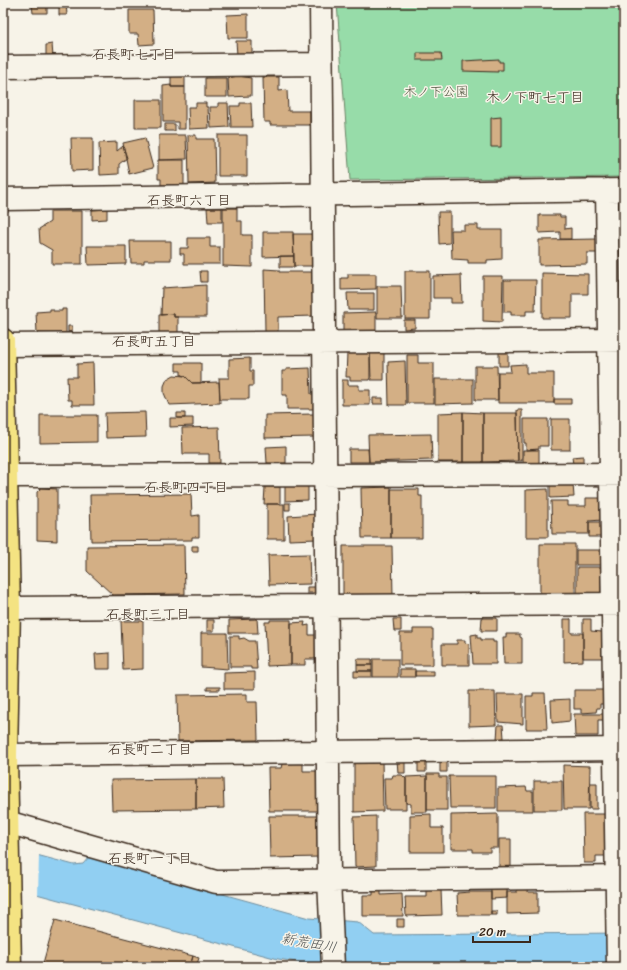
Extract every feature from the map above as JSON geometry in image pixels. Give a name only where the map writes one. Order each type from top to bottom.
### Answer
[{"type":"highway","points":[[3,340],[9,608],[6,755],[10,967]]},
{"type":"street","points":[[321,3],[329,879],[332,918],[333,967]]},
{"type":"street","points":[[3,67],[321,64]]},
{"type":"street","points":[[3,199],[616,190],[620,877],[617,915],[618,967]]},
{"type":"street","points":[[3,345],[617,340]]},
{"type":"street","points":[[6,476],[618,474]]},
{"type":"street","points":[[9,608],[618,604]]},
{"type":"street","points":[[6,755],[619,749]]},
{"type":"street","points":[[7,828],[216,882],[329,879],[620,877]]},
{"type":"green space","name":"木ノ下公園","points":[[337,3],[624,3],[624,177],[350,180]]},
{"type":"water","name":"新荒田川","points":[[3,846],[74,865],[83,864],[89,857],[309,918],[358,922],[374,935],[624,933],[624,967],[341,967],[321,966],[278,959],[3,885]]},
{"type":"pier","points":[[3,844],[39,854],[38,896],[3,887]]},
{"type":"building","points":[[59,3],[66,3],[67,15],[59,15]]},
{"type":"building","points":[[32,5],[47,5],[47,13],[33,13]]},
{"type":"building","points":[[129,10],[153,10],[154,44],[139,45],[138,34],[129,34]]},
{"type":"building","points":[[248,14],[248,38],[228,38],[227,15]]},
{"type":"building","points":[[236,41],[252,41],[252,55],[237,55]]},
{"type":"building","points":[[52,44],[53,57],[46,57],[46,45]]},
{"type":"building","points":[[417,53],[441,53],[442,60],[417,60]]},
{"type":"building","points":[[499,59],[499,62],[503,62],[503,70],[498,70],[498,72],[463,71],[463,61]]},
{"type":"building","points":[[171,74],[185,74],[185,87],[171,87]]},
{"type":"building","points":[[238,76],[251,78],[251,96],[229,97],[228,78]]},
{"type":"building","points":[[263,77],[279,77],[279,91],[287,90],[288,111],[310,111],[310,125],[270,125],[270,122],[264,122]]},
{"type":"building","points":[[205,78],[227,78],[227,97],[205,97]]},
{"type":"building","points":[[171,85],[171,87],[185,87],[185,129],[178,129],[178,122],[163,122],[163,86]]},
{"type":"building","points":[[135,100],[161,100],[161,128],[135,128]]},
{"type":"building","points":[[196,103],[206,103],[206,107],[208,107],[209,128],[189,129],[188,107],[196,107]]},
{"type":"building","points":[[218,103],[228,103],[229,127],[211,128],[210,107],[218,107]]},
{"type":"building","points":[[240,103],[251,103],[252,127],[231,127],[230,106],[240,106]]},
{"type":"building","points":[[501,117],[501,147],[491,147],[491,118]]},
{"type":"building","points":[[165,124],[175,124],[175,131],[165,131]]},
{"type":"building","points":[[159,135],[185,135],[187,159],[159,160]]},
{"type":"building","points":[[188,135],[196,135],[196,139],[214,139],[215,183],[189,184]]},
{"type":"building","points":[[218,135],[247,135],[247,176],[218,176]]},
{"type":"building","points":[[71,138],[93,138],[93,170],[72,171]]},
{"type":"building","points":[[145,138],[153,168],[129,174],[123,143]]},
{"type":"building","points":[[117,142],[117,151],[123,146],[127,158],[119,164],[119,174],[100,175],[99,143]]},
{"type":"building","points":[[158,160],[184,160],[184,188],[178,188],[178,185],[161,185],[161,179],[158,179]]},
{"type":"building","points":[[207,208],[222,208],[222,222],[208,222]]},
{"type":"building","points":[[223,208],[237,208],[237,221],[242,221],[242,235],[252,235],[252,267],[223,266]]},
{"type":"building","points":[[107,209],[107,219],[92,220],[92,210]]},
{"type":"building","points":[[50,211],[82,211],[82,264],[52,264],[52,250],[40,243],[39,229],[50,222]]},
{"type":"building","points":[[438,212],[450,212],[450,243],[439,244]]},
{"type":"building","points":[[539,215],[560,215],[560,217],[565,217],[565,229],[571,228],[571,239],[560,239],[560,232],[539,233]]},
{"type":"building","points":[[464,225],[478,225],[478,230],[502,230],[502,259],[487,260],[487,263],[468,263],[468,260],[452,259],[451,230],[464,230]]},
{"type":"building","points":[[263,232],[293,232],[294,256],[263,257]]},
{"type":"building","points":[[293,234],[316,234],[316,266],[294,266]]},
{"type":"building","points":[[188,238],[210,238],[210,247],[220,247],[220,264],[184,264],[184,254],[180,254],[180,248],[188,248]]},
{"type":"building","points":[[598,239],[598,253],[587,253],[587,264],[539,265],[539,240]]},
{"type":"building","points":[[130,241],[171,241],[171,260],[144,260],[144,263],[131,263]]},
{"type":"building","points":[[87,246],[126,246],[126,264],[88,265]]},
{"type":"building","points":[[280,256],[294,256],[294,267],[280,267]]},
{"type":"building","points":[[264,269],[279,270],[279,272],[313,272],[314,316],[278,317],[278,332],[265,332]]},
{"type":"building","points":[[200,271],[207,271],[207,282],[201,282]]},
{"type":"building","points":[[405,271],[430,271],[430,319],[405,319]]},
{"type":"building","points":[[542,273],[588,274],[588,294],[572,294],[572,318],[542,318]]},
{"type":"building","points":[[348,274],[376,274],[376,289],[341,290],[341,278],[348,278]]},
{"type":"building","points":[[461,275],[462,303],[451,303],[451,298],[433,298],[433,276]]},
{"type":"building","points":[[483,276],[503,276],[502,322],[483,321]]},
{"type":"building","points":[[504,280],[536,280],[535,311],[526,311],[526,315],[511,315],[511,312],[504,312]]},
{"type":"building","points":[[206,285],[206,317],[174,317],[174,314],[161,315],[162,288]]},
{"type":"building","points":[[377,286],[401,286],[402,318],[377,318]]},
{"type":"building","points":[[347,293],[374,293],[374,310],[348,310]]},
{"type":"building","points":[[50,309],[53,309],[53,311],[62,311],[62,309],[66,309],[66,333],[37,333],[36,312],[50,311]]},
{"type":"building","points":[[376,312],[376,332],[343,332],[343,313]]},
{"type":"building","points":[[174,314],[174,317],[178,317],[178,333],[159,333],[159,315]]},
{"type":"building","points":[[404,320],[415,320],[415,328],[404,329]]},
{"type":"building","points":[[68,326],[72,326],[72,331],[68,332]]},
{"type":"building","points":[[370,351],[384,351],[384,380],[371,380]]},
{"type":"building","points":[[499,352],[508,352],[508,366],[499,366]]},
{"type":"building","points":[[347,353],[370,353],[370,380],[350,380],[350,377],[346,377]]},
{"type":"building","points":[[407,355],[418,355],[418,363],[434,363],[434,403],[407,403]]},
{"type":"building","points":[[250,358],[250,371],[253,371],[253,386],[249,386],[249,399],[220,399],[219,378],[229,378],[229,359]]},
{"type":"building","points":[[405,361],[406,405],[389,405],[388,362]]},
{"type":"building","points":[[93,363],[94,405],[72,405],[72,400],[68,400],[67,377],[77,377],[77,364]]},
{"type":"building","points":[[176,363],[201,363],[201,383],[192,383],[185,376],[181,375],[181,371],[176,371]]},
{"type":"building","points":[[526,364],[526,373],[554,373],[554,403],[498,403],[498,372],[511,372],[510,365]]},
{"type":"building","points":[[475,366],[497,366],[498,400],[475,400]]},
{"type":"building","points":[[310,368],[311,394],[314,394],[315,409],[287,409],[287,395],[282,395],[282,371],[286,371],[286,369]]},
{"type":"building","points":[[174,375],[185,376],[192,383],[219,382],[220,403],[169,405],[164,393],[164,386],[167,379]]},
{"type":"building","points":[[435,379],[473,379],[473,403],[435,404]]},
{"type":"building","points":[[342,380],[348,380],[348,385],[359,385],[359,390],[370,390],[370,405],[342,405]]},
{"type":"building","points":[[373,398],[383,398],[383,404],[373,404]]},
{"type":"building","points":[[554,399],[571,399],[571,404],[554,404]]},
{"type":"building","points":[[517,410],[522,410],[522,461],[518,461]]},
{"type":"building","points":[[145,412],[146,437],[106,438],[105,413]]},
{"type":"building","points":[[463,412],[483,413],[483,462],[463,462]]},
{"type":"building","points":[[463,412],[463,462],[438,462],[438,413]]},
{"type":"building","points":[[177,413],[185,413],[185,418],[177,418]]},
{"type":"building","points":[[483,413],[517,413],[518,461],[483,462]]},
{"type":"building","points":[[314,414],[314,437],[265,438],[265,415]]},
{"type":"building","points":[[40,415],[97,415],[97,442],[40,443]]},
{"type":"building","points":[[170,418],[193,418],[193,426],[170,427]]},
{"type":"building","points":[[524,419],[548,419],[548,446],[539,446],[539,449],[526,450],[526,443],[524,443]]},
{"type":"building","points":[[551,419],[570,419],[570,450],[551,450]]},
{"type":"building","points":[[219,427],[220,463],[209,463],[209,454],[183,454],[182,428]]},
{"type":"building","points":[[431,434],[432,460],[369,462],[368,435]]},
{"type":"building","points":[[286,446],[286,463],[267,463],[266,447]]},
{"type":"building","points":[[349,449],[368,449],[369,462],[349,462]]},
{"type":"building","points":[[523,450],[539,450],[539,465],[523,465]]},
{"type":"building","points":[[583,456],[583,464],[573,464],[572,457]]},
{"type":"building","points":[[550,484],[573,484],[574,497],[550,498]]},
{"type":"building","points":[[285,485],[308,485],[308,500],[285,501]]},
{"type":"building","points":[[265,487],[280,487],[280,504],[264,504]]},
{"type":"building","points":[[391,487],[391,538],[362,538],[361,488]]},
{"type":"building","points":[[41,488],[57,489],[57,541],[37,540],[37,492]]},
{"type":"building","points":[[391,489],[419,489],[419,496],[422,496],[422,538],[391,538]]},
{"type":"building","points":[[548,489],[548,537],[526,537],[526,490]]},
{"type":"building","points":[[191,494],[192,516],[199,515],[199,537],[192,537],[192,540],[91,541],[90,495]]},
{"type":"building","points":[[586,498],[601,498],[602,520],[589,521],[589,534],[552,534],[551,501],[568,501],[568,506],[586,506]]},
{"type":"building","points":[[285,503],[290,503],[290,510],[285,510]]},
{"type":"building","points":[[267,504],[284,504],[284,539],[267,539]]},
{"type":"building","points":[[317,514],[317,539],[289,540],[288,516]]},
{"type":"building","points":[[589,522],[604,522],[604,537],[589,537]]},
{"type":"building","points":[[540,544],[575,544],[575,594],[540,595]]},
{"type":"building","points":[[184,545],[185,594],[113,595],[87,571],[87,546]]},
{"type":"building","points":[[192,546],[198,546],[198,551],[192,551]]},
{"type":"building","points":[[343,546],[392,546],[393,597],[347,598],[343,595]]},
{"type":"building","points":[[576,550],[601,550],[601,565],[576,565]]},
{"type":"building","points":[[309,554],[310,584],[269,585],[268,555]]},
{"type":"building","points":[[577,567],[601,567],[601,596],[577,596]]},
{"type":"building","points":[[307,587],[317,587],[317,593],[307,593]]},
{"type":"building","points":[[482,618],[497,618],[497,631],[481,631]]},
{"type":"building","points":[[257,619],[258,633],[229,633],[229,620]]},
{"type":"building","points":[[393,619],[401,619],[401,631],[394,631]]},
{"type":"building","points":[[564,619],[571,619],[571,633],[583,633],[583,661],[564,662]]},
{"type":"building","points":[[583,619],[591,619],[591,631],[602,632],[602,658],[583,658]]},
{"type":"building","points":[[207,620],[214,620],[214,631],[207,631]]},
{"type":"building","points":[[270,620],[291,620],[291,665],[267,666],[265,622],[270,622]]},
{"type":"building","points":[[121,621],[143,621],[143,669],[123,670]]},
{"type":"building","points":[[305,622],[304,626],[309,625],[309,635],[320,635],[320,659],[305,659],[305,665],[291,665],[291,623]]},
{"type":"building","points":[[413,629],[433,629],[433,665],[400,665],[400,633],[413,633]]},
{"type":"building","points":[[201,633],[227,633],[228,669],[201,667]]},
{"type":"building","points":[[477,634],[477,638],[481,638],[481,640],[493,640],[493,642],[496,642],[496,664],[473,664],[471,635]]},
{"type":"building","points":[[506,634],[520,634],[520,637],[522,638],[522,664],[504,664],[503,637],[506,637]]},
{"type":"building","points":[[230,636],[239,636],[239,639],[244,638],[249,641],[255,641],[257,669],[251,669],[251,667],[230,667]]},
{"type":"building","points":[[457,640],[465,640],[465,643],[469,644],[469,665],[442,665],[442,644],[457,644]]},
{"type":"building","points":[[110,653],[110,669],[96,669],[95,654]]},
{"type":"building","points":[[357,659],[372,659],[372,665],[357,665]]},
{"type":"building","points":[[373,659],[398,659],[398,677],[373,677]]},
{"type":"building","points":[[357,665],[372,665],[372,671],[357,671]]},
{"type":"building","points":[[400,669],[415,669],[415,677],[400,677]]},
{"type":"building","points":[[354,671],[372,671],[372,677],[354,677]]},
{"type":"building","points":[[415,671],[434,671],[434,676],[415,676]]},
{"type":"building","points":[[255,672],[255,689],[224,689],[224,673]]},
{"type":"building","points":[[207,687],[220,687],[220,690],[207,690]]},
{"type":"building","points":[[574,690],[603,690],[603,704],[600,704],[600,708],[597,708],[596,712],[581,713],[581,709],[574,709]]},
{"type":"building","points":[[469,691],[495,691],[496,725],[469,726]]},
{"type":"building","points":[[533,693],[545,693],[547,729],[526,729],[526,696],[533,696]]},
{"type":"building","points":[[247,694],[247,702],[257,702],[258,740],[178,741],[177,695]]},
{"type":"building","points":[[497,694],[523,694],[523,724],[498,722]]},
{"type":"building","points":[[570,699],[570,721],[552,723],[551,700]]},
{"type":"building","points":[[574,714],[604,714],[604,720],[598,720],[598,736],[575,736]]},
{"type":"building","points":[[498,725],[503,725],[504,738],[497,739]]},
{"type":"building","points":[[440,759],[447,759],[447,772],[440,772]]},
{"type":"building","points":[[382,760],[383,811],[354,812],[354,761]]},
{"type":"building","points":[[397,760],[405,760],[405,773],[398,773]]},
{"type":"building","points":[[418,760],[426,760],[426,772],[418,772]]},
{"type":"building","points":[[303,762],[303,771],[318,771],[319,811],[269,811],[268,768],[281,768],[282,764],[285,763]]},
{"type":"building","points":[[563,765],[590,766],[589,809],[564,809]]},
{"type":"building","points":[[427,774],[439,774],[439,777],[447,777],[447,810],[427,810]]},
{"type":"building","points":[[393,775],[402,775],[406,779],[406,809],[385,809],[384,778],[392,778]]},
{"type":"building","points":[[427,776],[427,812],[411,812],[411,804],[406,803],[406,777]]},
{"type":"building","points":[[449,776],[496,776],[496,808],[450,808]]},
{"type":"building","points":[[196,779],[223,779],[224,808],[196,809]]},
{"type":"building","points":[[196,779],[196,809],[112,810],[111,780]]},
{"type":"building","points":[[534,781],[562,781],[562,810],[534,810]]},
{"type":"building","points":[[590,783],[597,783],[597,809],[590,809]]},
{"type":"building","points":[[526,787],[527,791],[533,791],[533,811],[498,811],[498,788]]},
{"type":"building","points":[[431,814],[431,828],[443,828],[443,852],[410,852],[410,815]]},
{"type":"building","points":[[498,814],[498,848],[490,848],[490,852],[473,852],[473,849],[451,849],[451,815]]},
{"type":"building","points":[[583,814],[605,814],[605,856],[596,856],[596,863],[584,863]]},
{"type":"building","points":[[269,816],[320,816],[320,857],[270,858]]},
{"type":"building","points":[[376,816],[376,866],[355,867],[354,817]]},
{"type":"building","points":[[499,839],[511,839],[511,867],[499,867]]},
{"type":"building","points":[[507,886],[507,898],[491,899],[491,887]]},
{"type":"building","points":[[517,888],[528,888],[528,892],[538,892],[538,913],[507,914],[507,892],[517,892]]},
{"type":"building","points":[[427,890],[441,890],[442,915],[406,916],[405,897],[427,897]]},
{"type":"building","points":[[373,891],[381,891],[381,895],[402,894],[403,916],[363,916],[363,895],[373,895]]},
{"type":"building","points":[[491,892],[491,915],[458,915],[457,893]]},
{"type":"building","points":[[491,911],[497,911],[497,915],[491,915]]},
{"type":"building","points":[[397,919],[404,919],[404,927],[397,927]]},
{"type":"building","points":[[55,920],[193,956],[190,967],[42,967]]},
{"type":"building","points":[[193,956],[199,958],[196,967],[190,967]]},
{"type":"district","name":"石長町七丁目","points":[[134,54]]},
{"type":"district","name":"木ノ下町七丁目","points":[[535,97]]},
{"type":"district","name":"石長町六丁目","points":[[189,200]]},
{"type":"district","name":"石長町五丁目","points":[[154,341]]},
{"type":"district","name":"石長町四丁目","points":[[186,487]]},
{"type":"district","name":"石長町三丁目","points":[[148,614]]},
{"type":"district","name":"石長町二丁目","points":[[150,749]]},
{"type":"district","name":"石長町一丁目","points":[[150,858]]}]
